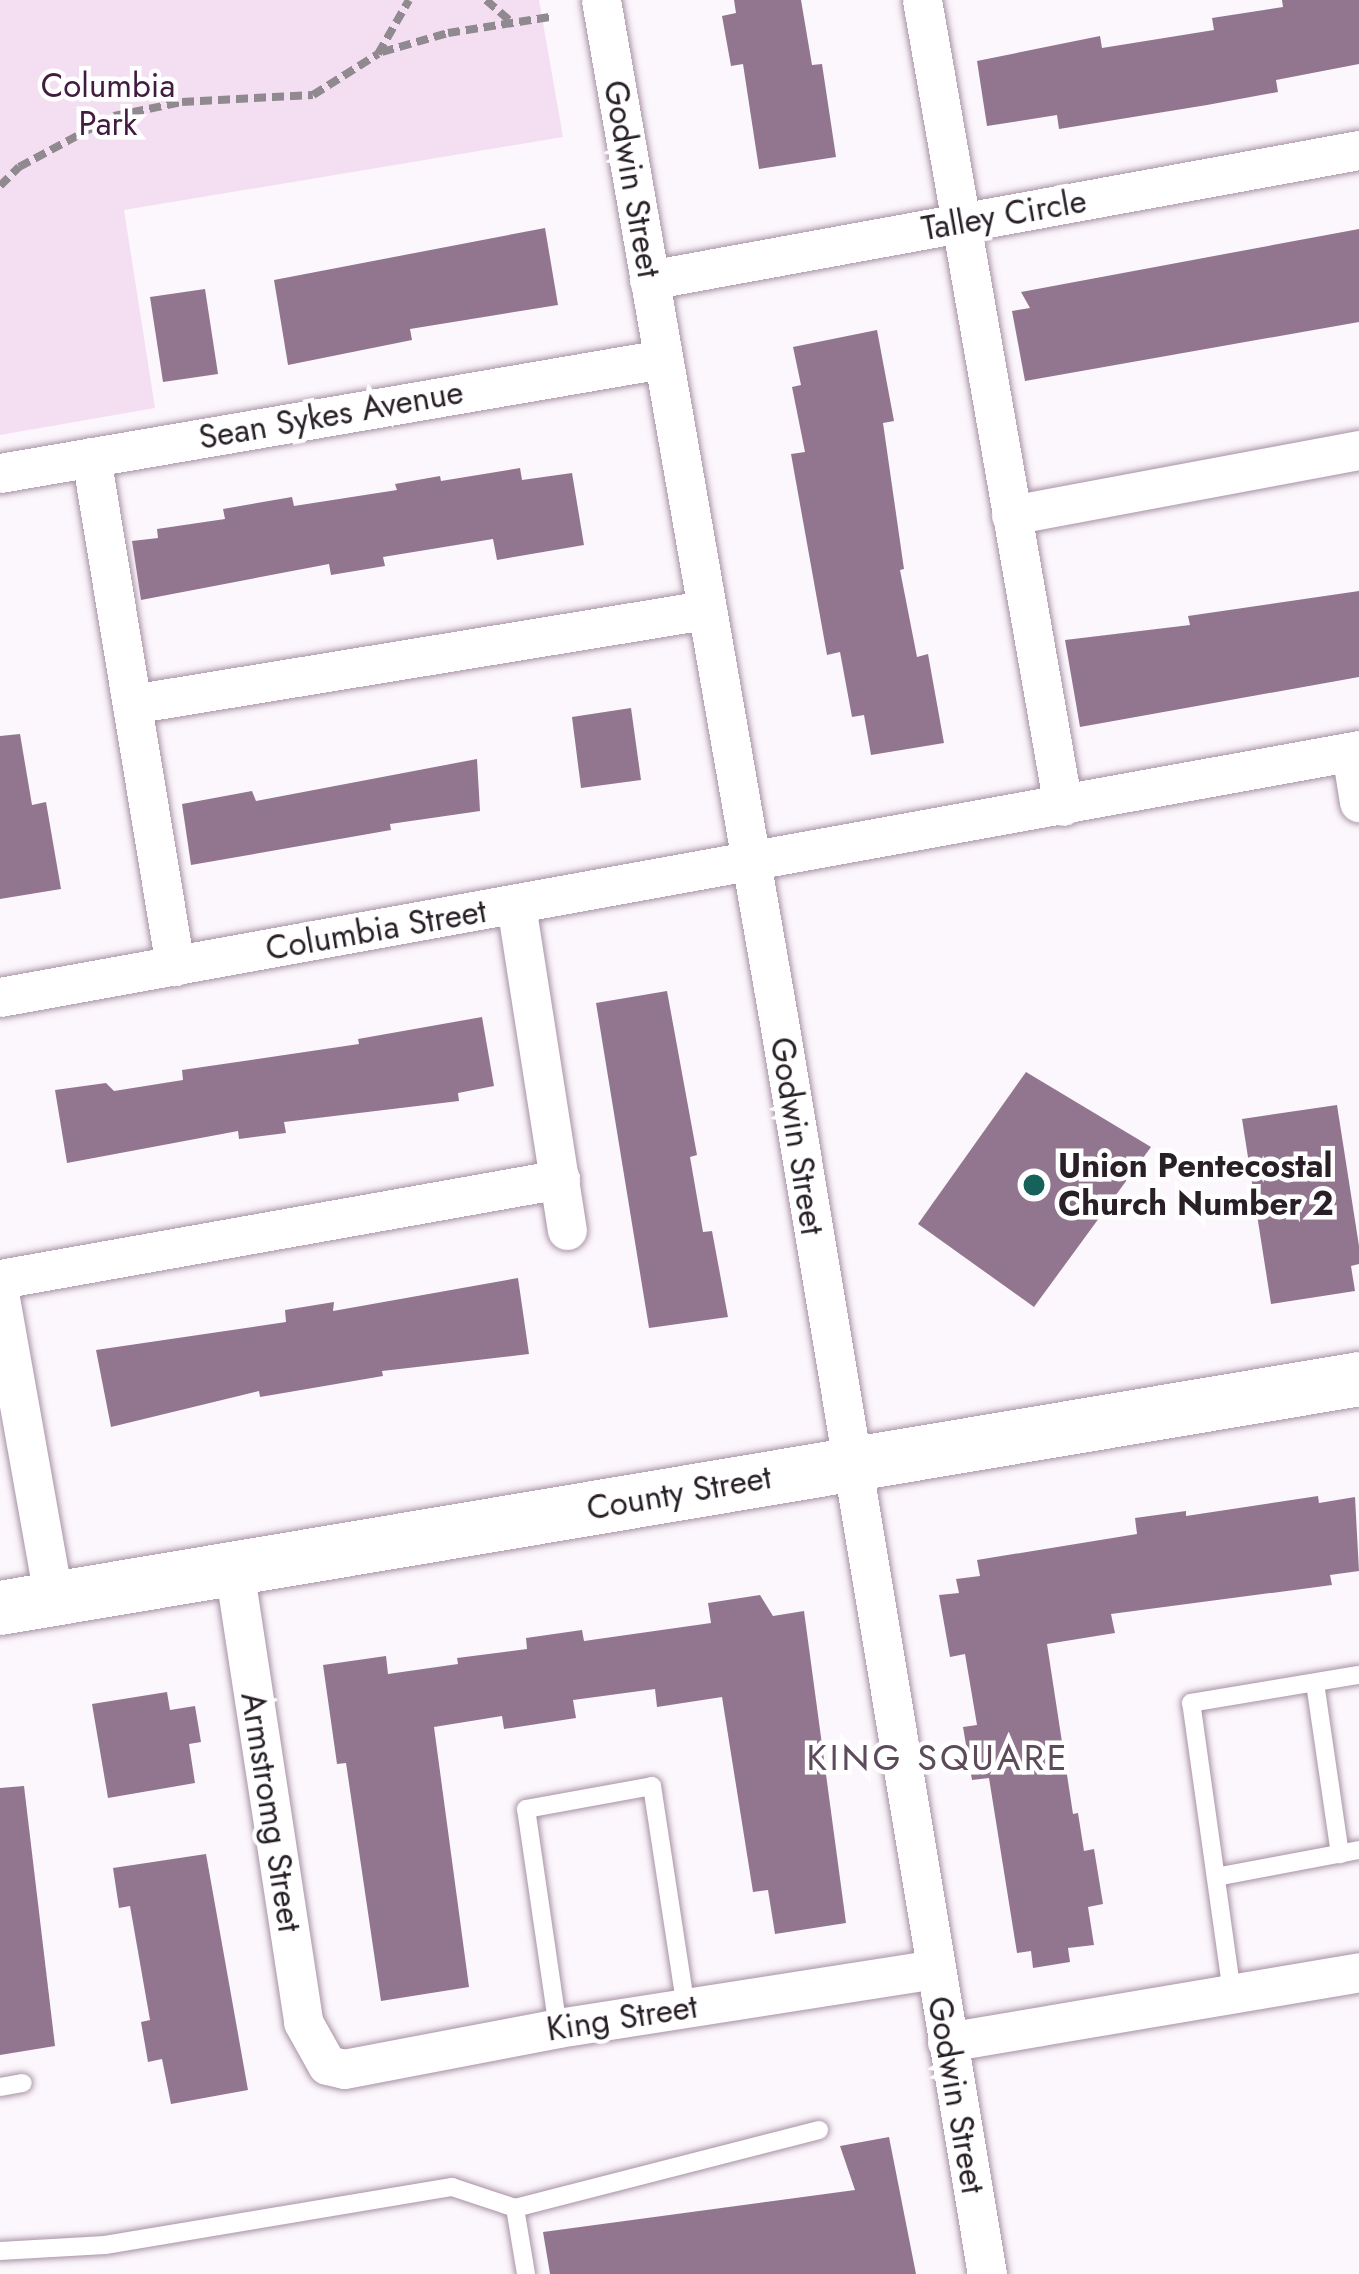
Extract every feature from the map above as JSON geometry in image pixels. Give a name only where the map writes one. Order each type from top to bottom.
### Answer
[{"type":"street","name":"Godwin Street","points":[[601,0],[751,864],[986,2274]]},
{"type":"street","points":[[922,0],[1063,806]]},
{"type":"street","name":"Talley Circle","points":[[649,280],[1359,150]]},
{"type":"street","name":"Sean Sykes Avenue","points":[[0,472],[662,359]]},
{"type":"street","points":[[1011,515],[1359,450]]},
{"type":"street","points":[[91,457],[175,966]]},
{"type":"street","points":[[132,704],[705,610]]},
{"type":"street","points":[[751,864],[1355,751],[1359,802]]},
{"type":"street","name":"Columbia Street","points":[[0,998],[751,864]]},
{"type":"street","points":[[516,905],[567,1230]]},
{"type":"street","points":[[0,1279],[560,1179]]},
{"type":"street","points":[[0,1298],[54,1600]]},
{"type":"street","name":"County Street","points":[[0,1608],[1359,1379]]},
{"type":"street","name":"Armstromg Street","points":[[234,1569],[303,2022],[316,2053]]},
{"type":"street","name":"King Street","points":[[316,2053],[327,2065],[344,2068],[558,2028],[935,1970]]},
{"type":"street","points":[[947,2042],[1359,1972]]},
{"type":"lane","points":[[1232,1994],[1191,1703],[1359,1675]]},
{"type":"lane","points":[[1216,1877],[1350,1852],[1315,1683]]},
{"type":"lane","points":[[558,2028],[526,1809],[652,1786],[686,2008]]},
{"type":"lane","points":[[0,2087],[23,2083]]},
{"type":"lane","points":[[0,2252],[105,2245],[452,2187],[515,2208],[819,2130]]},
{"type":"lane","points":[[515,2208],[526,2274]]},
{"type":"path","points":[[378,54],[409,0]]},
{"type":"path","points":[[486,0],[510,21]]},
{"type":"path","points":[[0,186],[32,159],[114,116],[182,102],[313,95],[378,54],[510,21],[550,17]]},
{"type":"green space","name":"Columbia Park","points":[[0,0],[539,0],[563,137],[124,210],[155,408],[0,435]]},
{"type":"building","points":[[734,0],[801,0],[812,65],[822,64],[836,157],[759,169],[743,64],[731,66],[722,16],[736,13]]},
{"type":"building","points":[[1282,0],[1359,0],[1359,64],[1276,80],[1278,92],[1207,105],[1059,129],[1057,115],[987,126],[977,61],[1100,36],[1102,48],[1214,30],[1212,18],[1283,7]]},
{"type":"building","points":[[545,228],[558,305],[410,329],[412,340],[288,365],[274,280]]},
{"type":"building","points":[[1359,229],[1359,322],[1025,381],[1012,311],[1030,308],[1021,292]]},
{"type":"building","points":[[205,289],[218,374],[163,382],[150,297]]},
{"type":"building","points":[[877,330],[894,421],[883,423],[904,569],[900,570],[917,657],[928,654],[944,743],[871,755],[864,715],[852,717],[840,652],[827,655],[791,454],[805,452],[792,387],[801,385],[793,347]]},
{"type":"building","points":[[520,468],[522,480],[572,473],[584,545],[497,560],[493,539],[383,557],[385,566],[331,575],[329,564],[141,600],[132,541],[158,538],[157,529],[225,519],[223,509],[292,497],[294,506],[397,490],[395,484],[440,476],[441,481]]},
{"type":"building","points":[[1359,591],[1359,677],[1080,727],[1065,640],[1190,625],[1188,616]]},
{"type":"building","points":[[631,708],[641,780],[581,788],[572,717]]},
{"type":"building","points":[[20,734],[32,805],[46,802],[61,889],[0,899],[0,736]]},
{"type":"building","points":[[477,759],[480,811],[390,824],[391,830],[191,865],[182,804],[252,791],[256,801]]},
{"type":"building","points":[[667,991],[697,1155],[690,1157],[703,1232],[712,1231],[728,1317],[649,1328],[596,1003]]},
{"type":"building","points":[[482,1017],[494,1086],[458,1093],[459,1101],[284,1122],[286,1133],[239,1139],[238,1131],[67,1163],[55,1090],[106,1083],[114,1091],[183,1080],[182,1070],[359,1044],[358,1039]]},
{"type":"building","name":"Union Pentecostal Church Number 2","points":[[1026,1072],[1151,1147],[1034,1307],[918,1224]]},
{"type":"building","points":[[1337,1105],[1359,1246],[1359,1264],[1351,1266],[1355,1291],[1271,1304],[1242,1119]]},
{"type":"building","points":[[518,1278],[529,1354],[382,1371],[383,1376],[260,1397],[259,1391],[111,1427],[96,1350],[286,1322],[285,1310],[334,1302],[333,1311]]},
{"type":"building","points":[[1318,1496],[1319,1503],[1355,1497],[1359,1571],[1330,1575],[1332,1585],[1111,1614],[1115,1633],[1047,1644],[1073,1814],[1078,1813],[1084,1851],[1094,1849],[1103,1904],[1088,1907],[1094,1945],[1068,1948],[1070,1962],[1033,1968],[1031,1951],[1017,1953],[989,1778],[972,1780],[963,1727],[977,1725],[965,1654],[950,1657],[939,1595],[959,1593],[956,1579],[980,1576],[977,1560],[1137,1534],[1135,1518],[1186,1511],[1186,1516]]},
{"type":"building","points":[[760,1595],[773,1616],[804,1611],[846,1923],[775,1934],[768,1890],[753,1892],[722,1697],[657,1707],[655,1689],[573,1700],[576,1718],[504,1729],[502,1716],[434,1727],[469,1987],[381,2001],[346,1763],[337,1764],[323,1665],[386,1656],[388,1674],[458,1664],[457,1658],[527,1649],[526,1638],[582,1630],[584,1641],[711,1623],[708,1603]]},
{"type":"building","points":[[167,1692],[170,1710],[195,1706],[201,1742],[189,1744],[195,1783],[108,1798],[92,1704]]},
{"type":"building","points":[[24,1786],[55,2046],[0,2055],[0,1788]]},
{"type":"building","points":[[206,1854],[248,2090],[171,2104],[162,2059],[148,2062],[141,2022],[150,2020],[130,1906],[119,1908],[113,1868]]},
{"type":"building","points":[[889,2137],[916,2274],[550,2274],[543,2232],[855,2190],[840,2146]]},
{"type":"place","name":"Union Pentecostal Church Number 2","points":[[1034,1185]]},
{"type":"district","name":"KING SQUARE","points":[[938,1758]]}]
